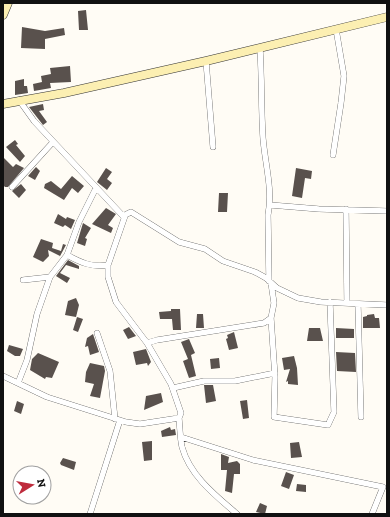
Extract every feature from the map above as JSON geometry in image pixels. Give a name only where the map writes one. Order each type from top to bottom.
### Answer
[{"type":"street","points":[[3,15],[8,3]]},
{"type":"street","points":[[3,104],[64,93],[260,49],[387,17]]},
{"type":"street","points":[[332,155],[344,76],[336,29]]},
{"type":"street","points":[[260,49],[263,139],[268,174],[270,205],[268,215],[270,282],[274,303],[272,318],[275,373],[274,417],[328,425],[334,412],[330,302]]},
{"type":"street","points":[[206,61],[214,147]]},
{"type":"street","points":[[19,100],[30,116],[53,142],[116,210],[125,216]]},
{"type":"street","points":[[12,187],[53,142]]},
{"type":"street","points":[[18,383],[27,360],[37,314],[50,277],[67,255],[79,222],[96,188]]},
{"type":"street","points":[[270,205],[319,209],[387,211]]},
{"type":"street","points":[[346,209],[347,303]]},
{"type":"street","points":[[237,514],[200,480],[182,447],[179,418],[181,413],[173,388],[147,343],[116,302],[108,277],[108,265],[125,216],[131,212],[179,242],[205,249],[223,261],[242,266],[270,282],[277,288],[298,298],[330,302],[387,305]]},
{"type":"street","points":[[67,255],[90,265],[108,265]]},
{"type":"street","points":[[23,280],[50,277]]},
{"type":"street","points":[[358,304],[362,417]]},
{"type":"street","points":[[147,343],[210,330],[264,322],[272,318]]},
{"type":"street","points":[[90,514],[118,420],[110,371],[97,333]]},
{"type":"street","points":[[173,388],[204,382],[235,381],[275,373]]},
{"type":"street","points":[[3,376],[46,397],[118,420],[140,424],[179,418]]},
{"type":"street","points":[[181,437],[253,460],[383,487],[372,514]]},
{"type":"building","points":[[86,10],[88,30],[79,30],[78,11]]},
{"type":"building","points":[[22,27],[45,31],[64,28],[65,35],[45,39],[45,49],[21,48]]},
{"type":"building","points":[[70,66],[71,82],[50,83],[51,88],[34,91],[33,84],[42,82],[41,76],[51,74],[50,68]]},
{"type":"building","points":[[24,79],[24,86],[27,86],[28,93],[15,95],[15,81]]},
{"type":"building","points":[[43,104],[44,110],[39,111],[47,122],[43,125],[29,107]]},
{"type":"building","points":[[15,140],[18,144],[16,145],[25,156],[20,162],[6,147]]},
{"type":"building","points":[[3,157],[13,167],[16,164],[24,168],[8,187],[3,185]]},
{"type":"building","points":[[36,167],[40,171],[35,180],[28,176]]},
{"type":"building","points":[[106,168],[112,172],[107,179],[112,183],[107,190],[97,182]]},
{"type":"building","points":[[296,168],[312,171],[311,179],[305,178],[302,198],[292,196]]},
{"type":"building","points":[[72,176],[84,186],[78,193],[72,188],[64,200],[44,188],[45,184],[51,181],[61,189]]},
{"type":"building","points":[[21,184],[26,190],[19,198],[12,191]]},
{"type":"building","points":[[219,193],[228,193],[227,212],[218,212]]},
{"type":"building","points":[[106,208],[116,214],[108,225],[113,228],[111,233],[92,224]]},
{"type":"building","points":[[58,214],[66,219],[67,217],[75,220],[71,229],[65,225],[63,227],[54,223]]},
{"type":"building","points":[[83,223],[91,228],[85,238],[87,239],[85,246],[77,243]]},
{"type":"building","points":[[41,239],[53,243],[52,248],[61,251],[63,244],[66,245],[59,258],[60,256],[48,250],[49,256],[43,262],[33,257]]},
{"type":"building","points":[[68,260],[79,266],[79,269],[66,265],[60,273],[70,278],[67,283],[56,276]]},
{"type":"building","points":[[76,298],[79,305],[76,317],[65,315],[68,301]]},
{"type":"building","points":[[171,309],[180,309],[181,330],[173,330],[172,319],[160,319],[159,312],[171,311]]},
{"type":"building","points":[[197,314],[203,314],[204,328],[196,328]]},
{"type":"building","points":[[374,314],[375,318],[379,318],[380,328],[363,328],[363,317]]},
{"type":"building","points":[[77,317],[83,319],[78,332],[73,330]]},
{"type":"building","points":[[129,327],[136,336],[128,339],[123,330]]},
{"type":"building","points":[[309,328],[320,328],[323,341],[307,341]]},
{"type":"building","points":[[336,328],[354,329],[354,338],[336,338]]},
{"type":"building","points":[[234,332],[238,348],[229,350],[226,339],[228,338],[227,335]]},
{"type":"building","points":[[93,334],[99,352],[90,355],[88,346],[85,347],[87,338]]},
{"type":"building","points":[[189,339],[195,353],[191,355],[196,376],[189,378],[183,361],[188,359],[181,342]]},
{"type":"building","points":[[9,345],[23,349],[20,356],[15,356],[7,351]]},
{"type":"building","points":[[146,349],[151,362],[148,366],[147,363],[136,365],[133,352]]},
{"type":"building","points":[[336,352],[355,353],[356,372],[337,371]]},
{"type":"building","points":[[38,353],[59,362],[52,378],[46,377],[45,379],[30,370],[32,359]]},
{"type":"building","points":[[294,356],[297,368],[298,385],[288,384],[288,381],[286,382],[290,369],[284,370],[282,358]]},
{"type":"building","points":[[219,358],[220,368],[211,369],[210,359]]},
{"type":"building","points":[[90,363],[104,366],[105,371],[100,398],[90,396],[94,384],[85,382],[86,372]]},
{"type":"building","points":[[204,385],[213,385],[216,401],[206,403]]},
{"type":"building","points":[[161,393],[163,402],[144,410],[146,396]]},
{"type":"building","points":[[247,400],[249,418],[243,419],[240,401]]},
{"type":"building","points":[[17,401],[24,404],[21,414],[14,411]]},
{"type":"building","points":[[170,427],[171,430],[175,429],[176,435],[162,437],[161,431]]},
{"type":"building","points":[[152,441],[152,460],[144,461],[142,442]]},
{"type":"building","points":[[299,442],[302,457],[291,458],[290,443]]},
{"type":"building","points":[[221,454],[229,457],[228,463],[237,461],[240,464],[240,474],[234,474],[232,493],[225,491],[227,470],[221,470]]},
{"type":"building","points":[[63,458],[76,462],[74,470],[61,465],[60,463]]},
{"type":"building","points":[[286,472],[294,475],[289,489],[281,486]]},
{"type":"building","points":[[297,484],[306,485],[306,492],[296,491]]},
{"type":"building","points":[[260,503],[267,506],[265,514],[256,512]]}]
